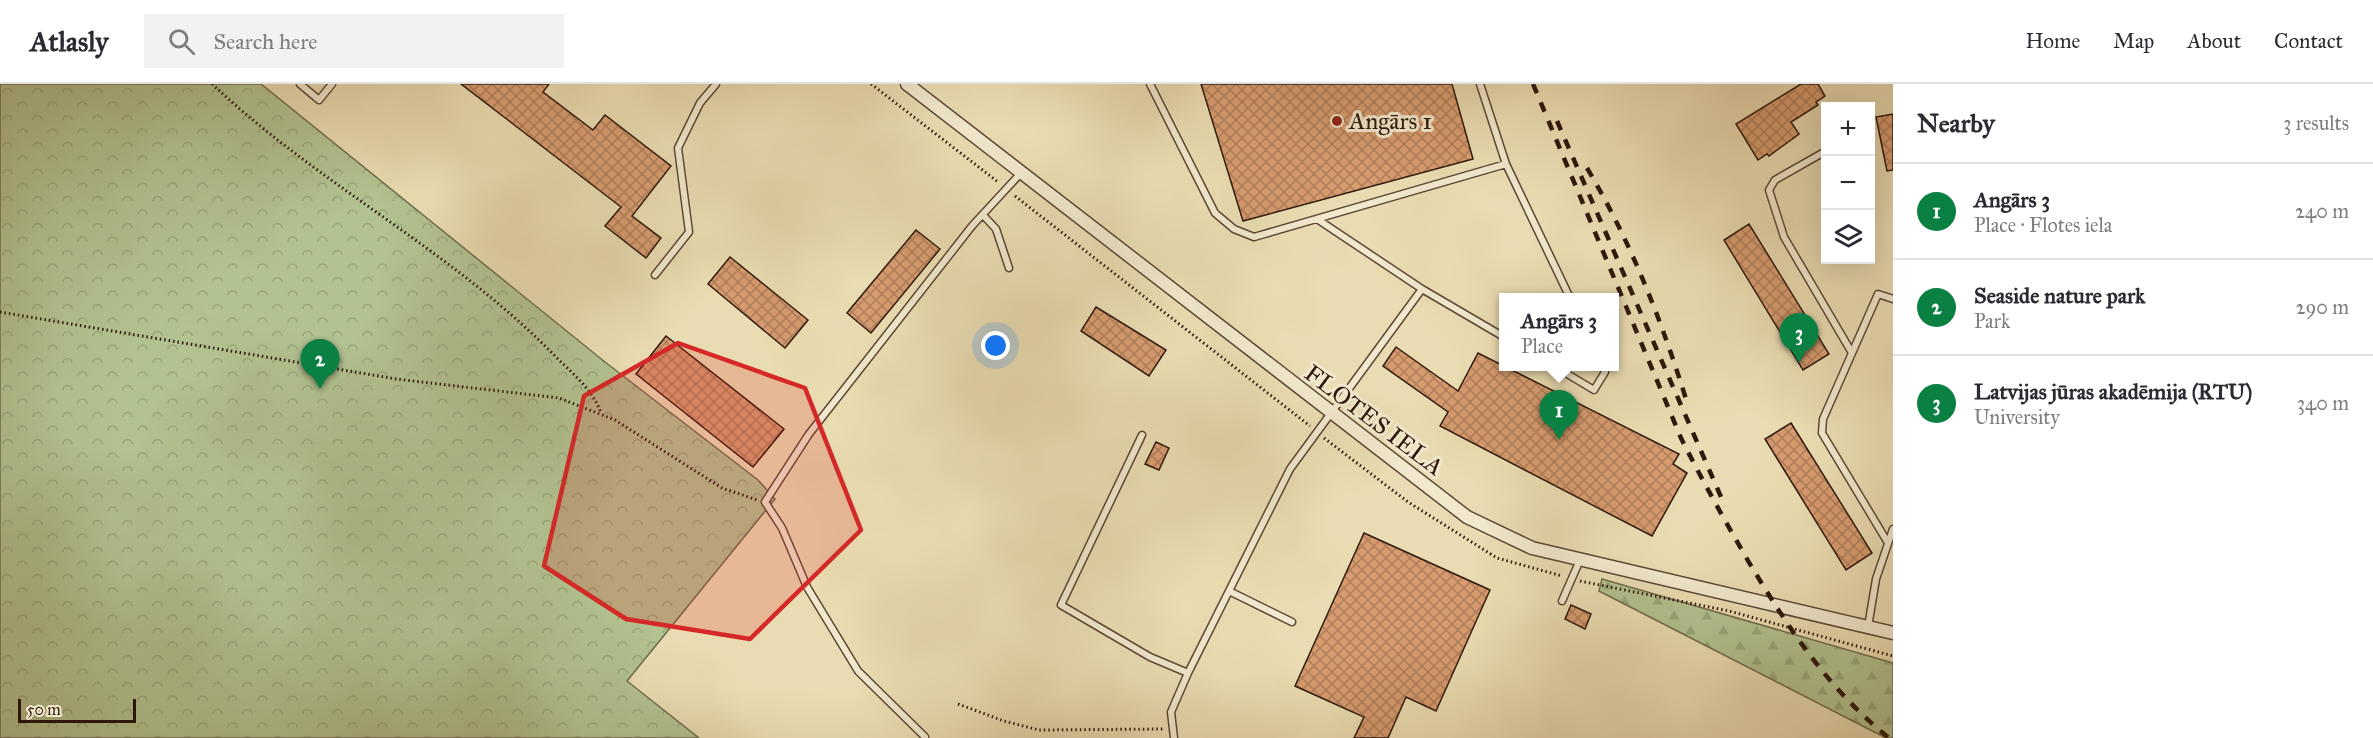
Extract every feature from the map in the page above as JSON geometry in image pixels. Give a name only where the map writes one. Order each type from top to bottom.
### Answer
[{"type":"street","name":"FLOTES IELA","points":[[907,84],[1330,414],[1467,517],[1532,548],[1893,633]]},
{"type":"lane","points":[[300,84],[319,100],[332,84]]},
{"type":"lane","points":[[655,274],[689,232],[678,148],[700,103],[716,84]]},
{"type":"lane","points":[[1150,84],[1215,213],[1234,229],[1254,237],[1506,164]]},
{"type":"lane","points":[[1480,84],[1506,164],[1568,293]]},
{"type":"lane","points":[[1821,154],[1775,180],[1769,190],[1784,237],[1852,353]]},
{"type":"lane","points":[[925,737],[858,671],[807,587],[782,528],[765,502],[809,434],[983,215],[1020,174]]},
{"type":"lane","points":[[983,215],[996,229],[1009,268]]},
{"type":"lane","points":[[1317,219],[1422,289],[1499,335]]},
{"type":"lane","points":[[1174,738],[1171,712],[1188,673],[1290,469],[1422,289]]},
{"type":"lane","points":[[1888,543],[1822,433],[1823,419],[1878,294],[1893,299]]},
{"type":"lane","points":[[1562,371],[1594,390],[1604,371]]},
{"type":"lane","points":[[1142,435],[1060,605],[1150,657],[1188,673]]},
{"type":"lane","points":[[1868,627],[1876,579],[1893,529]]},
{"type":"lane","points":[[1562,601],[1580,560]]},
{"type":"lane","points":[[1229,591],[1292,622]]},
{"type":"path","points":[[212,84],[300,158],[441,257],[524,324],[590,392],[601,413]]},
{"type":"path","points":[[0,312],[396,379],[534,394],[573,402],[601,413],[722,488],[736,495],[765,502]]},
{"type":"path","points":[[958,704],[1004,721],[1039,730],[1089,731],[1119,727],[1173,730]]},
{"type":"highlighted area","points":[[678,343],[805,388],[861,530],[750,639],[626,619],[544,566],[584,396]]},
{"type":"green space","points":[[0,84],[261,84],[605,362],[758,480],[775,499],[627,681],[699,738],[0,738]]},
{"type":"green space","points":[[1602,579],[1893,663],[1893,738],[1886,738],[1599,591]]},
{"type":"building","points":[[461,84],[549,84],[543,92],[593,130],[605,115],[671,166],[632,216],[661,238],[646,258],[605,226],[621,207]]},
{"type":"building","name":"Angārs 1","points":[[1201,84],[1452,84],[1473,159],[1243,221]]},
{"type":"building","points":[[1801,84],[1818,84],[1825,96],[1816,102],[1818,105],[1791,122],[1799,134],[1769,156],[1767,154],[1758,160],[1736,124]]},
{"type":"building","points":[[1893,114],[1893,170],[1887,171],[1876,117]]},
{"type":"building","points":[[1749,224],[1829,354],[1803,370],[1724,240]]},
{"type":"building","points":[[916,230],[940,249],[871,333],[847,313]]},
{"type":"building","points":[[730,257],[808,320],[785,348],[708,284]]},
{"type":"building","points":[[1096,307],[1166,350],[1149,376],[1081,331]]},
{"type":"building","points":[[666,336],[784,429],[753,467],[636,374]]},
{"type":"building","points":[[1396,347],[1458,391],[1478,353],[1499,364],[1499,371],[1514,371],[1679,454],[1673,464],[1687,473],[1652,536],[1440,426],[1448,412],[1383,366]]},
{"type":"building","points":[[1791,423],[1872,553],[1846,570],[1765,439]]},
{"type":"building","points":[[1156,442],[1169,448],[1159,470],[1145,464]]},
{"type":"building","points":[[1364,533],[1490,590],[1436,711],[1406,697],[1388,738],[1354,738],[1364,717],[1295,686]]},
{"type":"building","points":[[1571,605],[1591,614],[1585,629],[1565,619]]},
{"type":"railway","points":[[1533,84],[1681,438],[1705,484],[1738,544],[1793,632],[1846,698],[1889,738]]},
{"type":"railway","points":[[1557,121],[1725,506]]},
{"type":"railway","points":[[1587,168],[1631,252],[1666,339],[1686,399]]},
{"type":"place","name":"Angārs 1","points":[[1337,121]]},
{"type":"place","name":"Latvijas jūras akadēmija (RTU)","points":[[1799,363]]},
{"type":"place","name":"Seaside nature park","points":[[320,389]]},
{"type":"place","name":"Angārs 3","points":[[1559,440]]}]
